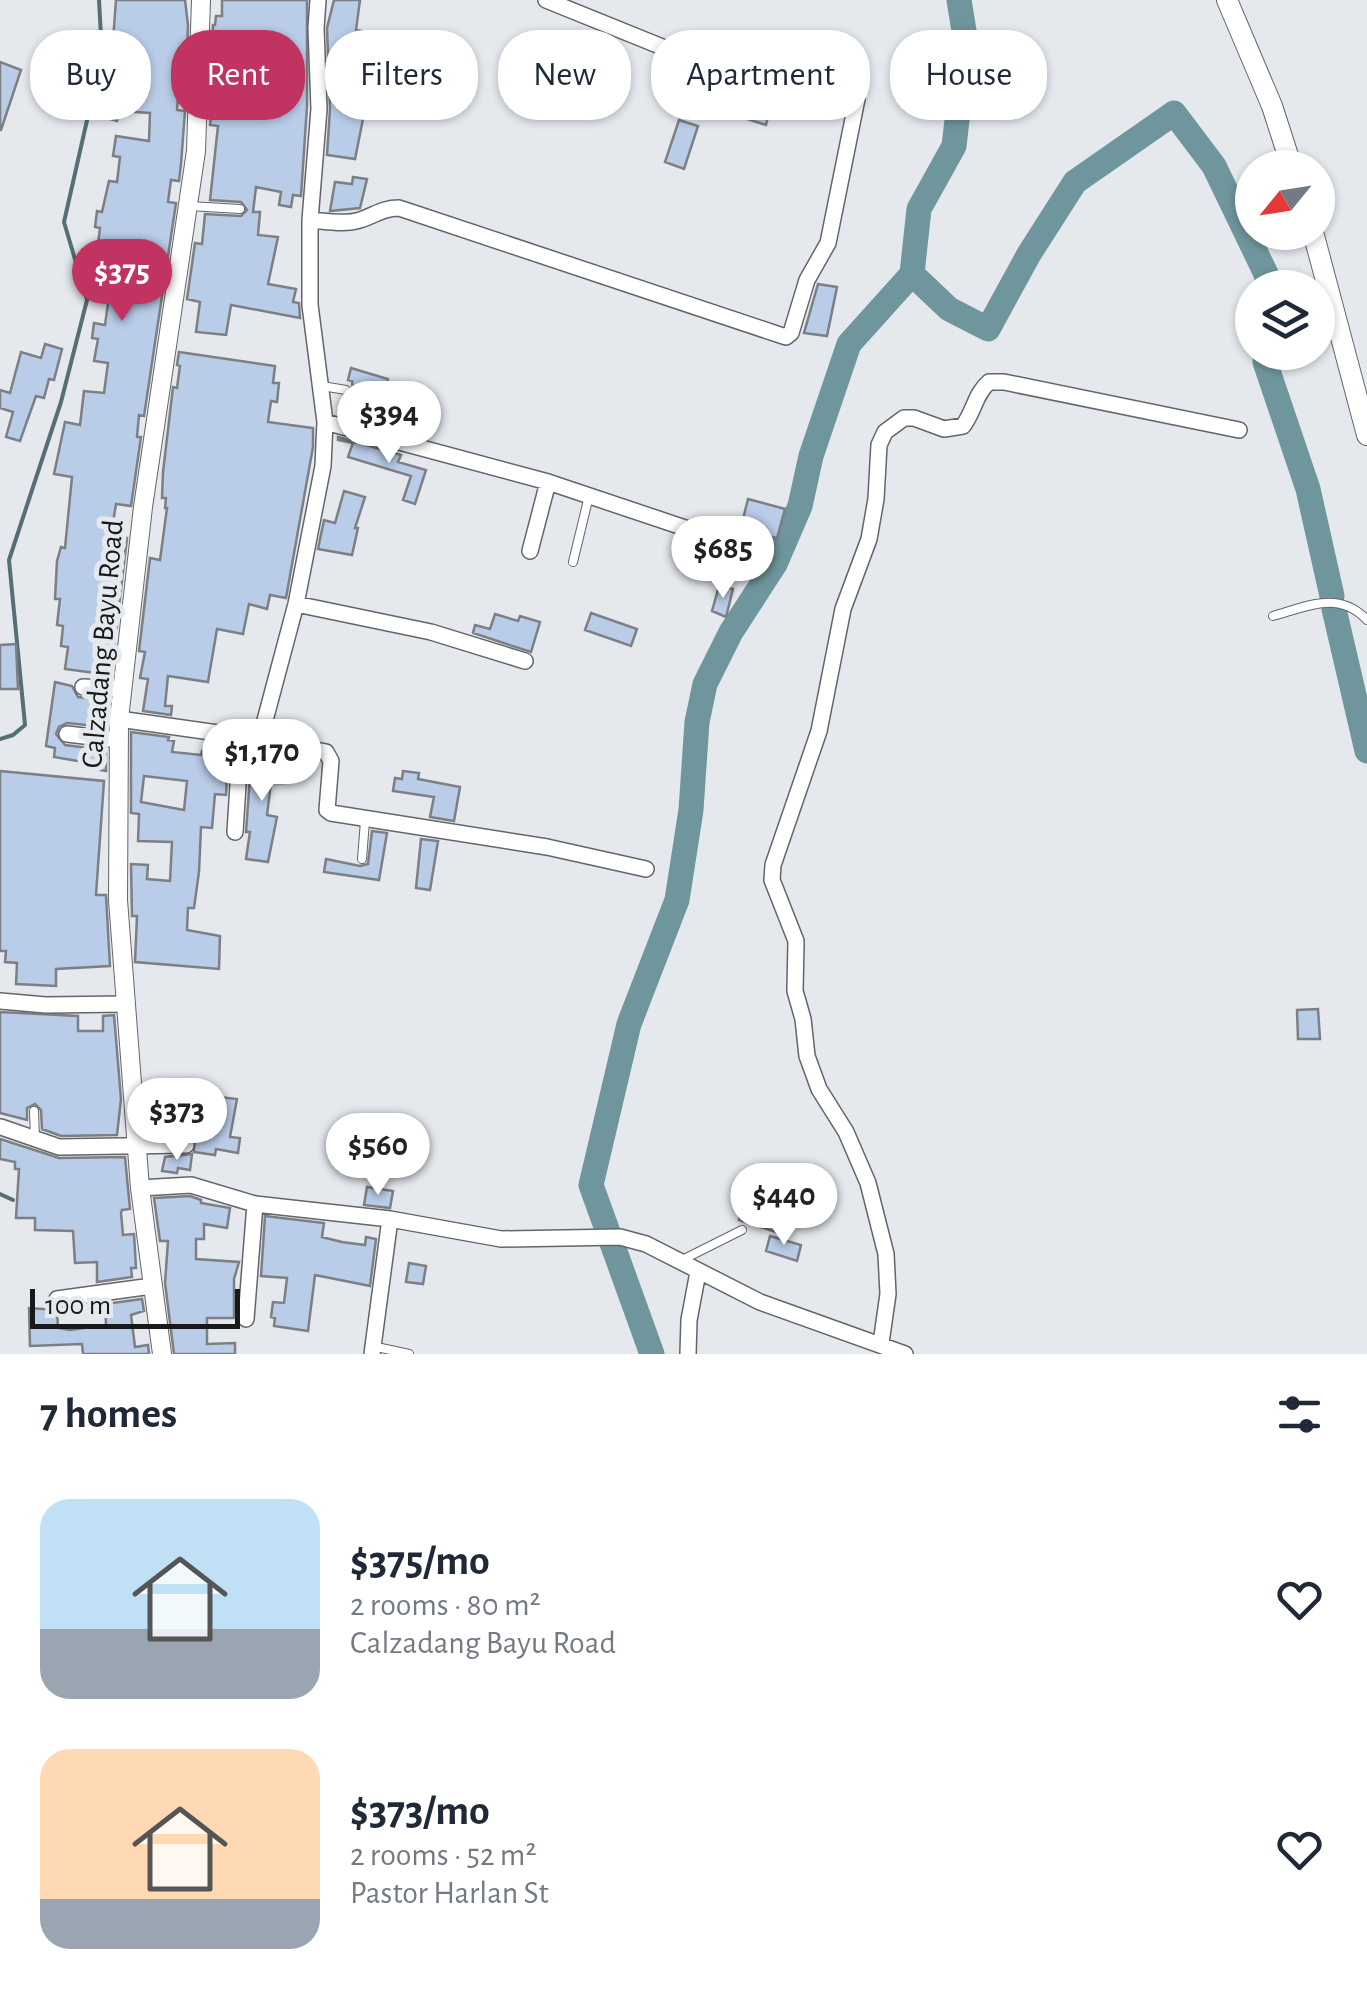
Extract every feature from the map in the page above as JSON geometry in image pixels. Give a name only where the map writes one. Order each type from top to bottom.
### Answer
[{"type":"main road","points":[[1227,0],[1286,150]]},
{"type":"main road","points":[[1318,250],[1367,435]]},
{"type":"street","name":"Calzadang Bayu Road","points":[[162,1354],[140,1188],[118,900],[118,740],[143,507],[196,152],[201,0]]},
{"type":"street","points":[[260,738],[322,486],[325,422],[310,305],[310,220],[319,109],[318,0]]},
{"type":"street","points":[[546,0],[651,42]]},
{"type":"street","points":[[310,220],[348,222],[384,208],[400,208],[786,338],[807,280],[828,244],[853,120]]},
{"type":"street","points":[[881,1343],[888,1294],[886,1254],[868,1183],[846,1132],[819,1089],[807,1056],[795,991],[796,941],[772,880],[772,865],[819,731],[843,609],[869,540],[879,445],[885,432],[904,418],[953,430],[963,426],[978,393],[989,382],[1238,430]]},
{"type":"street","points":[[325,422],[548,482],[715,538]]},
{"type":"street","points":[[530,551],[548,482]]},
{"type":"street","points":[[296,604],[431,632],[525,661]]},
{"type":"street","points":[[83,686],[122,688]]},
{"type":"street","points":[[119,719],[260,738],[326,752],[331,760],[327,810],[646,869]]},
{"type":"street","points":[[67,734],[118,740]]},
{"type":"street","points":[[235,832],[241,738]]},
{"type":"street","points":[[0,1000],[126,1004]]},
{"type":"street","points":[[1,1127],[48,1144],[74,1148],[186,1145]]},
{"type":"street","points":[[140,1188],[192,1185],[255,1204],[390,1219],[501,1239],[620,1237],[646,1244],[760,1302],[905,1354]]},
{"type":"street","points":[[246,1318],[255,1204]]},
{"type":"street","points":[[372,1350],[390,1219]]},
{"type":"street","points":[[688,1354],[689,1320],[698,1272]]},
{"type":"street","points":[[57,1300],[152,1286]]},
{"type":"lane","points":[[189,206],[240,209]]},
{"type":"lane","points":[[318,386],[346,390]]},
{"type":"lane","points":[[573,562],[589,496]]},
{"type":"lane","points":[[1273,616],[1324,601],[1342,602],[1357,609],[1367,620]]},
{"type":"lane","points":[[362,858],[366,820]]},
{"type":"lane","points":[[34,1111],[34,1138]]},
{"type":"lane","points":[[680,1261],[742,1230]]},
{"type":"lane","points":[[372,1350],[409,1354]]},
{"type":"building","points":[[116,0],[185,0],[188,30],[171,30],[171,120],[184,120],[179,181],[171,180],[168,202],[176,203],[144,416],[139,415],[137,437],[141,437],[131,506],[116,504],[112,529],[118,530],[120,538],[127,538],[111,675],[65,669],[68,647],[61,646],[63,626],[57,625],[60,599],[55,599],[57,561],[61,547],[65,548],[72,477],[54,474],[65,422],[80,425],[84,391],[104,393],[108,363],[94,361],[98,339],[92,338],[94,323],[105,325],[110,289],[101,286],[103,252],[97,252],[100,228],[95,227],[109,181],[117,182],[120,157],[113,156],[116,136],[149,141],[151,30],[114,30]]},
{"type":"building","points":[[222,0],[307,0],[307,106],[301,196],[293,195],[291,207],[279,205],[281,192],[256,187],[253,212],[260,212],[258,235],[278,237],[268,284],[296,289],[293,302],[299,303],[300,318],[231,305],[226,335],[196,332],[200,302],[187,299],[195,243],[202,244],[205,214],[241,216],[247,210],[241,202],[210,200],[218,126],[210,125],[211,120],[305,120],[305,30],[213,30],[216,16],[222,16]]},
{"type":"building","points":[[334,0],[360,0],[356,30],[327,28]]},
{"type":"building","points":[[0,62],[21,70],[1,130],[0,130]]},
{"type":"building","points":[[329,120],[363,120],[355,159],[327,155]]},
{"type":"building","points":[[679,120],[698,126],[684,169],[665,162]]},
{"type":"building","points":[[353,177],[367,179],[360,208],[330,211],[335,182],[352,184]]},
{"type":"building","points":[[818,284],[837,287],[827,336],[804,333]]},
{"type":"building","points":[[45,344],[62,349],[54,380],[49,379],[44,398],[36,396],[20,441],[6,437],[13,412],[0,408],[0,390],[10,393],[21,352],[41,358]]},
{"type":"building","points":[[179,352],[275,366],[273,383],[279,383],[277,402],[271,401],[268,422],[313,428],[313,447],[286,598],[270,595],[267,609],[249,604],[243,634],[217,629],[208,682],[168,676],[165,706],[172,706],[171,715],[143,711],[148,679],[140,678],[145,652],[139,651],[150,558],[160,560],[167,508],[166,498],[162,498],[163,472]]},
{"type":"building","points":[[351,368],[388,379],[385,391],[379,389],[373,416],[383,418],[380,425],[344,415],[353,390],[352,381],[348,380]]},
{"type":"building","points":[[338,437],[401,455],[398,462],[426,470],[415,504],[403,500],[411,476],[348,457],[353,443]]},
{"type":"building","points":[[344,491],[365,497],[352,555],[318,549],[324,520],[335,523]]},
{"type":"building","points":[[748,499],[785,509],[777,538],[763,535],[765,528],[742,523]]},
{"type":"building","points":[[719,586],[733,589],[726,617],[712,611]]},
{"type":"building","points":[[591,613],[637,629],[631,646],[585,630]]},
{"type":"building","points":[[495,614],[540,622],[531,652],[473,633],[475,625],[490,629]]},
{"type":"building","points":[[16,644],[18,689],[0,689],[0,645]]},
{"type":"building","points":[[55,682],[72,686],[78,697],[109,700],[106,727],[67,723],[56,734],[65,745],[106,750],[106,771],[100,770],[101,765],[54,757],[55,748],[46,746]]},
{"type":"building","points":[[131,732],[169,737],[174,741],[172,752],[201,755],[202,751],[217,753],[218,744],[229,746],[226,795],[215,794],[212,828],[201,827],[199,872],[194,908],[188,908],[187,930],[220,936],[219,969],[135,962],[137,916],[132,916],[131,864],[148,865],[147,879],[170,881],[172,842],[138,841],[139,814],[131,813]],"holes":[[[144,776],[187,781],[184,810],[141,802]]]},
{"type":"building","points":[[252,749],[280,754],[279,766],[283,767],[282,783],[271,783],[267,815],[277,817],[268,862],[246,859]]},
{"type":"building","points":[[0,771],[104,781],[96,895],[106,895],[110,966],[56,969],[56,986],[16,984],[17,963],[5,962],[6,951],[0,951]]},
{"type":"building","points":[[403,771],[419,773],[418,779],[460,787],[454,821],[430,817],[434,797],[393,791],[395,778],[402,779]]},
{"type":"building","points":[[372,831],[387,833],[379,880],[324,872],[326,859],[368,864]]},
{"type":"building","points":[[421,839],[438,841],[430,890],[416,888]]},
{"type":"building","points":[[1318,1009],[1320,1039],[1298,1039],[1297,1010]]},
{"type":"building","points":[[0,1012],[78,1016],[78,1031],[103,1031],[103,1016],[114,1015],[121,1099],[117,1135],[61,1136],[42,1129],[41,1110],[35,1104],[27,1108],[27,1120],[0,1113]]},
{"type":"building","points":[[185,1093],[237,1099],[230,1137],[240,1138],[238,1153],[216,1149],[215,1155],[194,1152],[195,1138],[181,1134]]},
{"type":"building","points":[[0,1139],[59,1158],[125,1157],[130,1209],[121,1213],[123,1235],[134,1234],[136,1268],[131,1268],[132,1277],[97,1282],[97,1262],[75,1263],[73,1231],[35,1230],[35,1218],[16,1218],[19,1169],[15,1169],[15,1162],[0,1159]]},
{"type":"building","points":[[192,1154],[190,1170],[162,1171],[165,1157]]},
{"type":"building","points":[[755,1169],[795,1181],[779,1233],[739,1220]]},
{"type":"building","points":[[367,1187],[393,1191],[390,1208],[364,1205]]},
{"type":"building","points":[[190,1196],[201,1203],[230,1208],[227,1228],[204,1224],[204,1239],[196,1239],[196,1259],[239,1262],[234,1279],[234,1318],[207,1318],[207,1344],[235,1343],[235,1354],[174,1354],[165,1283],[168,1241],[160,1241],[154,1198]]},
{"type":"building","points":[[265,1216],[324,1223],[322,1237],[342,1242],[365,1245],[366,1237],[376,1239],[370,1286],[315,1275],[308,1331],[274,1326],[273,1302],[284,1303],[287,1278],[261,1276]]},
{"type":"building","points":[[770,1236],[801,1245],[797,1261],[766,1251]]},
{"type":"building","points":[[409,1263],[426,1266],[423,1284],[406,1282]]},
{"type":"building","points":[[142,1299],[144,1311],[131,1315],[135,1347],[148,1345],[149,1354],[83,1354],[82,1344],[30,1346],[29,1308],[57,1310],[58,1328],[70,1330],[106,1325],[105,1304]]},
{"type":"waterway","points":[[0,739],[25,725],[9,560],[61,402],[87,300],[64,222],[102,54],[99,0]]},
{"type":"waterway","points":[[959,0],[966,43],[954,146],[919,209],[912,274],[949,309],[988,329],[1075,182],[1174,113],[1214,166],[1264,270]]},
{"type":"waterway","points":[[652,1354],[591,1185],[629,1024],[677,900],[691,810],[697,722],[705,684],[731,632],[775,564],[800,506],[811,456],[849,344],[912,274]]},
{"type":"waterway","points":[[1268,370],[1308,489],[1332,596]]},
{"type":"waterway","points":[[1334,609],[1367,751]]},
{"type":"waterway","points":[[0,1194],[13,1200]]}]
